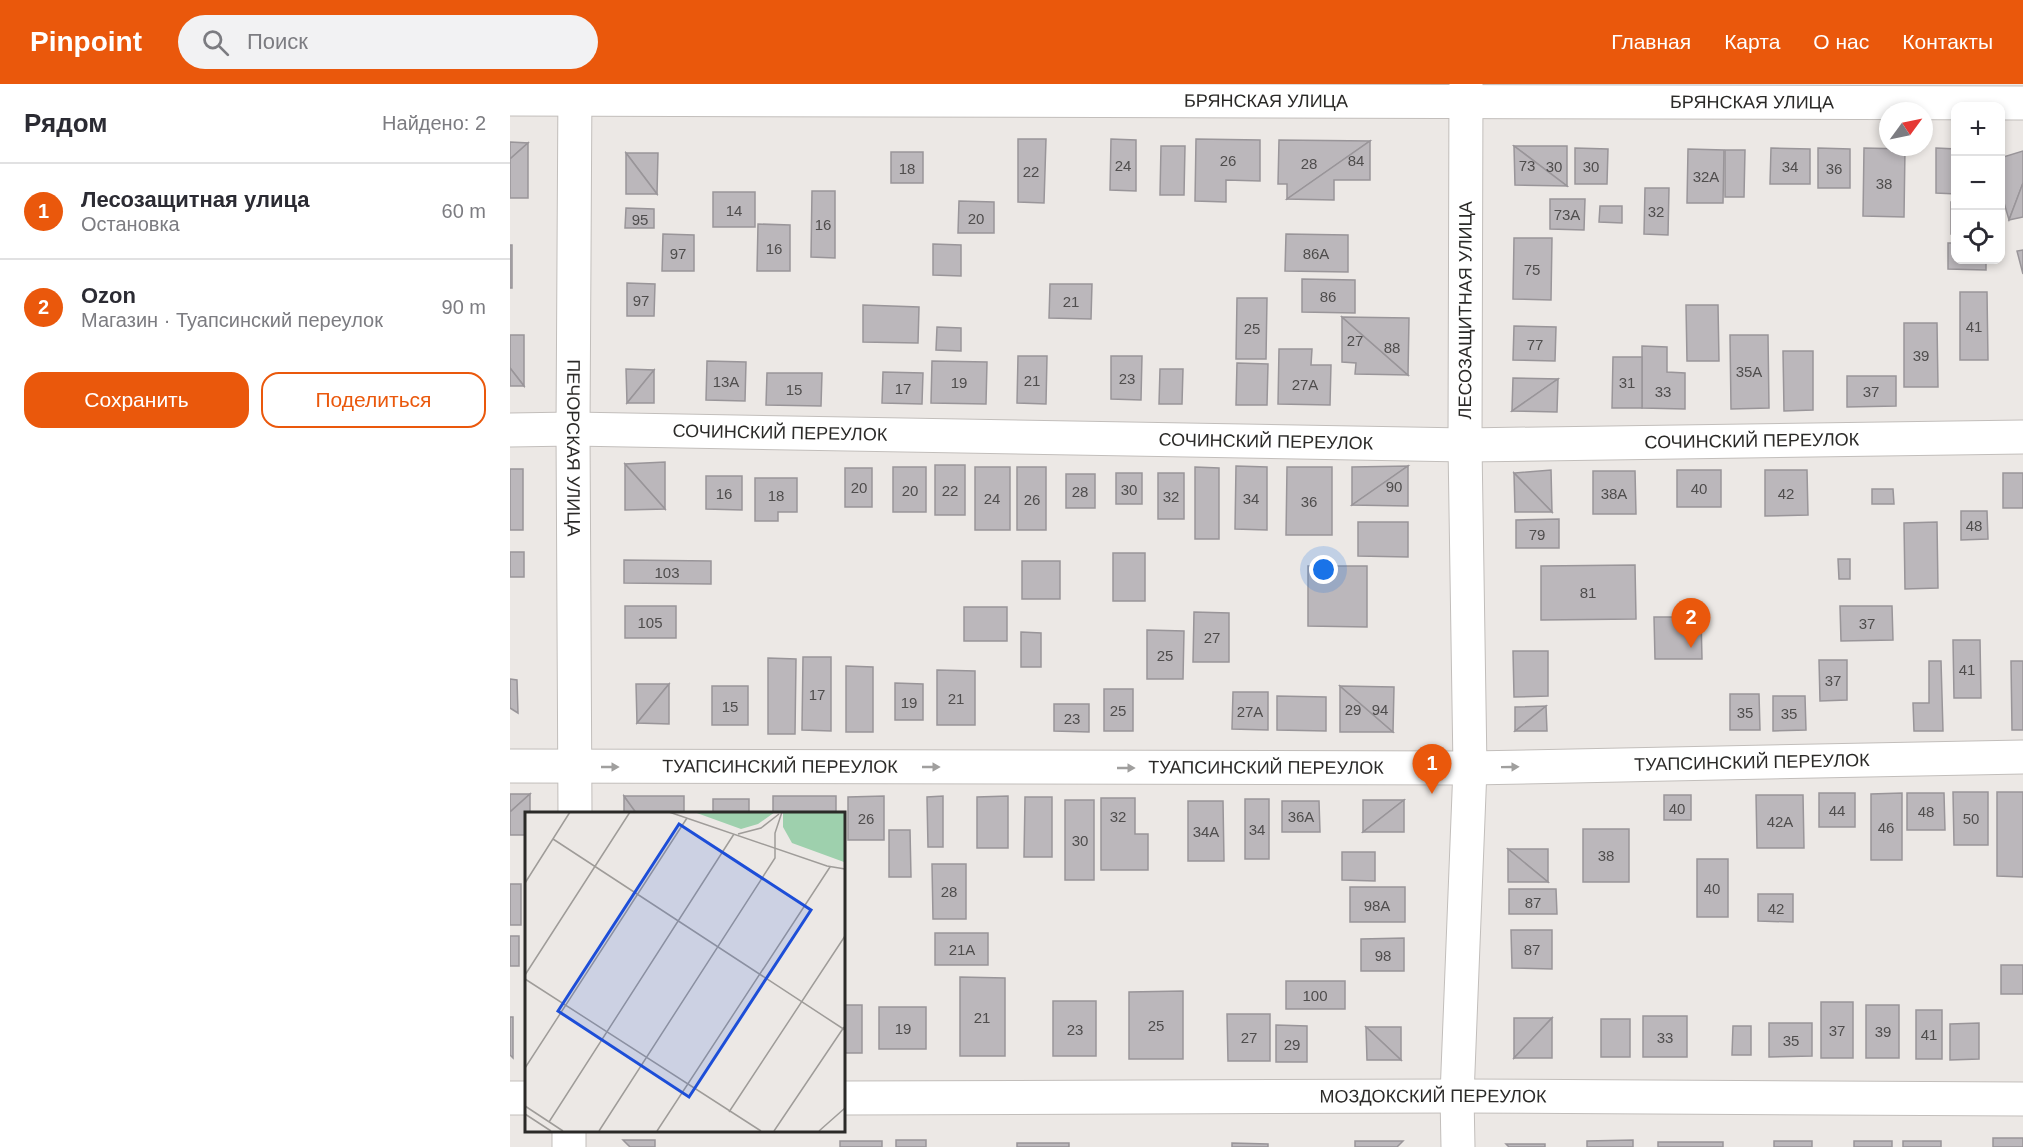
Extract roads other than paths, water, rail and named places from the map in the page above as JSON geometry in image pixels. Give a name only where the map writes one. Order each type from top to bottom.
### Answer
[{"type":"street","name":"БРЯНСКАЯ УЛИЦА","points":[[510,99],[575,91],[1465,92],[2023,103]]},
{"type":"street","name":"ПЕЧОРСКАЯ УЛИЦА","points":[[575,91],[573,429],[575,812]]},
{"type":"street","name":"ЛЕСОЗАЩИТНАЯ УЛИЦА","points":[[1458,1147],[1457,1096],[1470,768],[1465,445],[1465,92]]},
{"type":"street","name":"СОЧИНСКИЙ ПЕРЕУЛОК","points":[[510,430],[573,429],[1465,445],[2023,437]]},
{"type":"street","name":"ТУАПСИНСКИЙ ПЕРЕУЛОК","points":[[510,766],[1470,768],[2023,757]]},
{"type":"street","name":"МОЗДОКСКИЙ ПЕРЕУЛОК","points":[[844,1098],[1457,1096],[2023,1100]]},
{"type":"street","points":[[568,1132],[569,1147]]},
{"type":"place","name":"Ozon","points":[[1691,648]]},
{"type":"place","name":"Лесозащитная улица","points":[[1432,794]]}]
